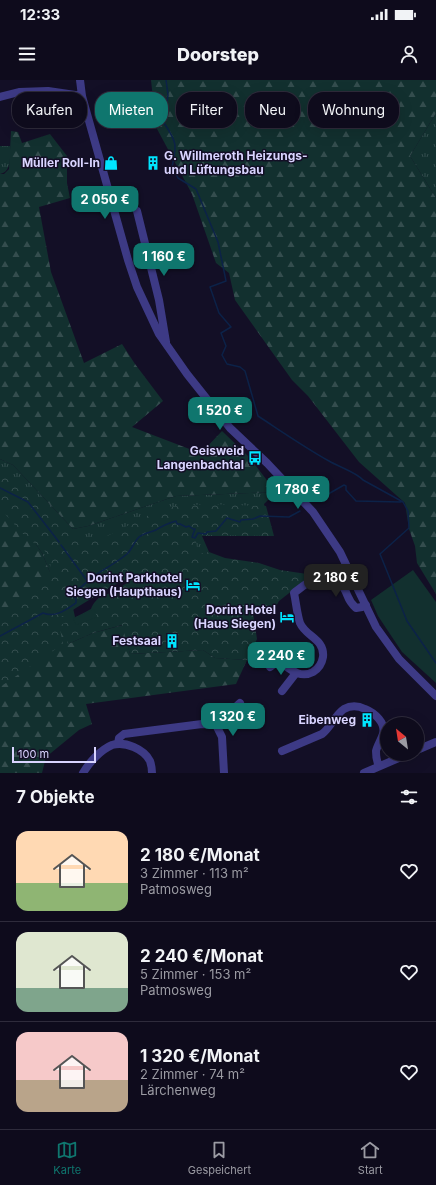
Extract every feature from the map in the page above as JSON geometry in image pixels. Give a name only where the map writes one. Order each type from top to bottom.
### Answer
[{"type":"street","points":[[80,80],[82,92]]},
{"type":"street","points":[[19,92],[55,92]]},
{"type":"street","points":[[0,97],[12,94]]},
{"type":"street","points":[[87,114],[112,207],[134,280],[146,310],[167,347],[230,428],[267,463],[313,512],[340,552],[376,627],[399,659],[436,696]]},
{"type":"street","points":[[138,211],[159,300],[167,347]]},
{"type":"street","points":[[270,667],[277,662],[280,662],[296,673],[307,674],[317,669],[323,660],[322,646],[305,630],[300,623],[294,593],[312,579],[324,577],[333,581],[343,587],[349,603],[356,608],[366,605]]},
{"type":"street","points":[[282,691],[296,673]]},
{"type":"street","points":[[118,744],[119,738],[124,734],[202,724],[216,725],[240,703]]},
{"type":"street","points":[[282,751],[328,730],[339,713],[345,709],[352,706],[360,707],[376,716],[383,725],[383,735],[376,750],[379,766]]},
{"type":"street","points":[[216,725],[222,736],[224,773]]},
{"type":"street","points":[[424,747],[436,742]]},
{"type":"street","points":[[83,773],[102,752],[112,745],[118,744],[138,748],[150,761],[152,773]]},
{"type":"street","points":[[364,773],[391,761]]},
{"type":"green space","points":[[151,80],[436,80],[436,113],[410,156],[436,198],[436,594],[417,563],[415,546],[409,529],[405,503],[359,462],[308,396],[292,380],[235,300],[229,273],[216,263],[192,194],[157,128],[168,128],[168,92],[152,92]]},
{"type":"green space","points":[[436,113],[436,198],[410,156]]},
{"type":"green space","points":[[11,131],[18,132],[22,143],[50,134],[67,156],[67,183],[70,198],[39,207],[51,272],[84,363],[122,344],[163,401],[132,427],[192,450],[204,450],[222,431],[249,457],[276,492],[176,496],[88,526],[73,529],[13,465],[0,459],[0,174],[4,174],[9,169]]},
{"type":"green space","points":[[0,146],[10,146],[10,163],[7,170],[0,174]]},
{"type":"green space","points":[[0,459],[13,465],[73,529],[88,526],[176,496],[276,492],[264,504],[273,536],[202,536],[209,552],[141,573],[112,586],[0,621],[54,582],[42,553],[8,505],[0,500]]},
{"type":"green space","points":[[0,467],[5,470],[82,544],[99,540],[165,507],[208,504],[266,506],[274,536],[195,535],[198,554],[209,552],[225,558],[259,563],[280,570],[307,574],[307,579],[279,601],[274,610],[253,613],[257,639],[247,660],[215,658],[203,650],[130,654],[122,625],[93,633],[68,644],[61,625],[91,609],[95,601],[118,589],[134,577],[120,581],[58,619],[63,644],[0,687],[0,618],[19,606],[40,588],[48,577],[51,561],[43,548],[31,541],[21,532],[0,508]]},
{"type":"green space","points":[[0,500],[8,505],[42,553],[54,582],[0,621]]},
{"type":"green space","points":[[413,570],[436,602],[436,683],[402,652],[378,616],[371,600]]},
{"type":"green space","points":[[73,608],[75,617],[68,644],[93,633],[123,625],[130,654],[203,650],[215,658],[247,660],[236,684],[86,704],[92,724],[79,730],[46,757],[42,773],[0,773],[0,638]]},
{"type":"green space","points":[[94,609],[97,617],[76,625],[73,618]]},
{"type":"waterway","points":[[166,80],[168,95],[164,123],[174,139],[175,144],[175,154],[172,167],[178,178],[196,189],[218,242],[225,276],[226,281],[210,287],[219,313],[231,327],[221,333],[226,346],[222,355],[227,364],[240,367],[245,371],[258,416],[320,456],[352,472],[363,480],[403,502],[408,511],[409,528],[380,554],[407,621],[436,663]]},
{"type":"waterway","points":[[316,501],[344,485],[346,486],[346,490],[356,501],[401,502]]},
{"type":"waterway","points":[[0,488],[28,502],[59,542]]},
{"type":"waterway","points":[[0,636],[43,613],[52,615],[64,611],[72,606],[76,603],[76,599],[75,597],[70,596],[70,594],[78,590],[93,576],[127,554],[139,537],[168,524],[176,521],[177,524],[186,527],[189,526],[195,529],[192,537],[195,538],[198,533],[206,534],[207,532],[216,531],[227,518],[240,522],[241,520],[253,519],[260,516],[289,517],[300,511]]},
{"type":"waterway","points":[[61,545],[88,582]]},
{"type":"place","name":"Müller Roll-In","points":[[111,163]]},
{"type":"place","name":"G. Willmeroth Heizungs- und Lüftungsbau","points":[[153,163]]},
{"type":"place","name":"Geisweid Langenbachtal","points":[[255,458]]},
{"type":"place","name":"Dorint Parkhotel Siegen (Haupthaus)","points":[[193,585]]},
{"type":"place","name":"Dorint Hotel (Haus Siegen)","points":[[287,617]]},
{"type":"place","name":"Festsaal","points":[[172,641]]},
{"type":"place","name":"Eibenweg","points":[[367,720]]}]
